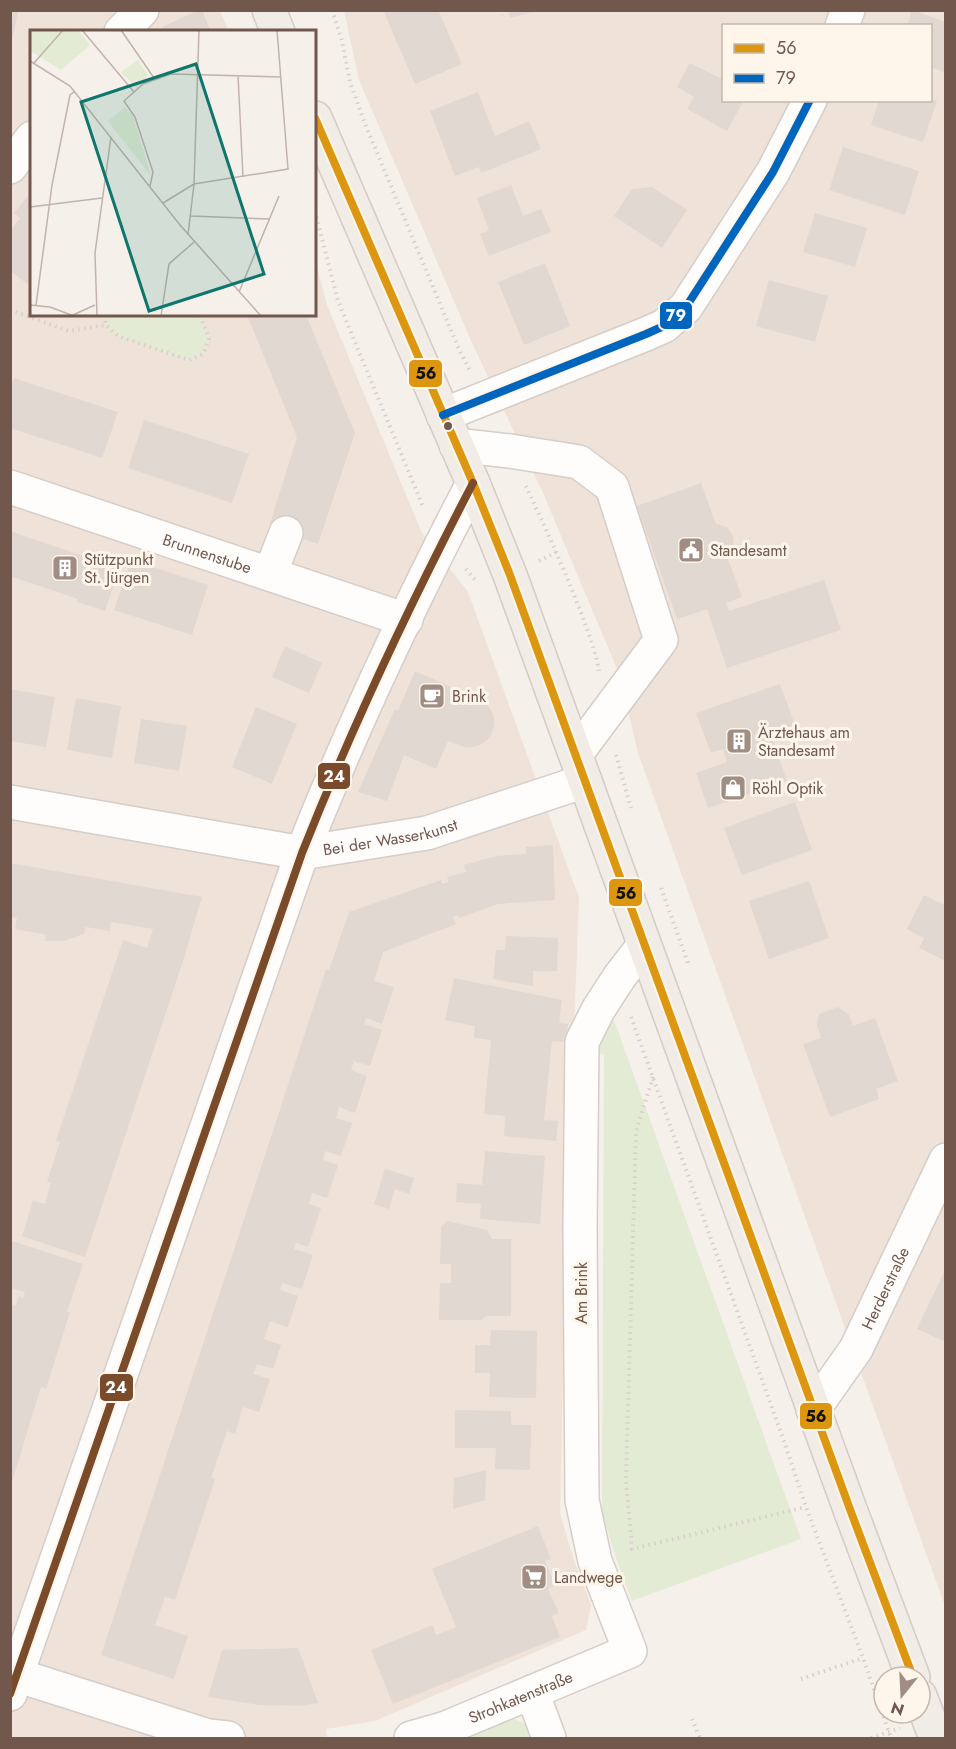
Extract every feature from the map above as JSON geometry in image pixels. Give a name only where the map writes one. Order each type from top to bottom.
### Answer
[{"type":"main road","points":[[269,10],[277,30]]},
{"type":"main road","points":[[316,120],[473,483],[510,575],[813,1410],[909,1665]]},
{"type":"street","points":[[123,30],[142,10]]},
{"type":"street","points":[[443,415],[664,326],[686,307],[773,172],[809,102]]},
{"type":"street","points":[[10,120],[30,135]]},
{"type":"street","points":[[10,166],[30,139]]},
{"type":"street","points":[[456,445],[579,462],[612,488],[661,640],[580,767]]},
{"type":"street","points":[[228,1738],[208,1736],[13,1681],[302,853],[332,779],[443,541],[473,483]]},
{"type":"street","name":"Brunnenstube","points":[[10,488],[406,620]]},
{"type":"street","points":[[270,574],[286,533]]},
{"type":"street","name":"Bei der Wasserkunst","points":[[10,802],[302,853],[427,833],[580,767]]},
{"type":"street","name":"Am Brink","points":[[630,1651],[595,1561],[582,1500],[580,1226],[582,1042],[598,1010],[644,945]]},
{"type":"street","name":"Herderstraße","points":[[813,1410],[856,1349],[945,1160]]},
{"type":"street","name":"Strohkatenstraße","points":[[411,1738],[446,1728],[630,1651]]},
{"type":"street","points":[[532,1692],[549,1738]]},
{"type":"path","points":[[500,10],[502,16]]},
{"type":"path","points":[[10,310],[69,331],[106,325]]},
{"type":"path","points":[[104,316],[106,325],[118,336],[189,360],[203,354],[209,339],[200,316]]},
{"type":"path","points":[[653,1077],[636,1131],[626,1479],[632,1549],[806,1508]]},
{"type":"path","points":[[801,1679],[863,1658]]},
{"type":"path","points":[[692,1719],[700,1738]]},
{"type":"path","points":[[872,1738],[888,1732]]},
{"type":"shaded area","points":[[11,11],[220,11],[229,30],[30,30],[30,316],[316,316],[316,263],[327,305],[422,533],[468,592],[579,898],[566,1235],[560,1513],[591,1605],[586,1630],[375,1721],[326,1729],[327,1738],[11,1738]]},
{"type":"shaded area","points":[[344,11],[945,11],[945,1606],[638,753],[620,676],[543,493],[472,343],[359,80]]},
{"type":"green space","points":[[104,316],[200,316],[209,339],[203,354],[189,360],[118,336],[106,325]]},
{"type":"green space","points":[[613,1017],[801,1539],[632,1601],[602,1513],[604,1054],[593,1053]]},
{"type":"green space","points":[[503,1714],[525,1724],[530,1738],[456,1738]]},
{"type":"building","points":[[10,10],[18,10],[12,42],[10,41]]},
{"type":"building","points":[[202,10],[210,30],[163,30],[162,27]]},
{"type":"building","points":[[383,10],[438,10],[462,64],[415,84]]},
{"type":"building","points":[[508,10],[537,10],[537,11],[510,18]]},
{"type":"building","points":[[912,10],[946,22],[946,73],[932,68],[932,24],[908,24]]},
{"type":"building","points":[[690,63],[722,79],[722,102],[743,102],[727,131],[687,109],[694,97],[677,87]]},
{"type":"building","points":[[478,92],[495,136],[529,121],[541,149],[481,173],[479,167],[455,176],[430,111]]},
{"type":"building","points":[[937,101],[923,142],[871,125],[878,102]]},
{"type":"building","points":[[843,147],[919,171],[905,215],[829,190]]},
{"type":"building","points":[[511,185],[523,216],[541,209],[551,232],[489,256],[480,234],[489,230],[477,198]]},
{"type":"building","points":[[652,187],[687,210],[662,248],[614,216],[632,189]]},
{"type":"building","points":[[30,193],[30,280],[27,284],[10,270],[10,231],[20,218],[14,213]]},
{"type":"building","points":[[815,213],[867,228],[855,267],[803,252]]},
{"type":"building","points":[[545,263],[570,326],[524,345],[498,282]]},
{"type":"building","points":[[769,280],[828,296],[815,342],[756,326]]},
{"type":"building","points":[[247,316],[306,316],[355,433],[318,544],[269,527],[297,437]]},
{"type":"building","points":[[14,378],[118,412],[102,458],[10,428],[10,390]]},
{"type":"building","points":[[144,420],[249,454],[232,503],[128,468]]},
{"type":"building","points":[[701,483],[716,524],[727,527],[733,536],[734,546],[726,554],[742,597],[726,603],[729,611],[824,580],[841,630],[727,668],[707,609],[677,619],[637,506]]},
{"type":"building","name":"Stützpunkt St. Jürgen","points":[[10,531],[89,558],[92,550],[122,560],[105,611],[77,602],[78,599],[10,576]]},
{"type":"building","points":[[131,560],[208,585],[192,635],[114,610]]},
{"type":"building","points":[[285,646],[322,663],[309,693],[272,677]]},
{"type":"building","points":[[415,671],[483,701],[494,717],[492,733],[480,745],[472,747],[464,747],[448,741],[436,769],[404,755],[387,801],[358,792],[395,709],[398,711]]},
{"type":"building","name":"Ärztehaus am Standesamt","points":[[780,684],[795,725],[770,733],[787,781],[708,808],[696,773],[727,762],[723,749],[711,753],[696,713]]},
{"type":"building","points":[[10,689],[55,697],[46,747],[10,741]]},
{"type":"building","points":[[76,698],[121,706],[112,758],[67,750]]},
{"type":"building","points":[[256,707],[297,724],[272,784],[232,767]]},
{"type":"building","points":[[141,719],[187,726],[179,771],[134,763]]},
{"type":"building","points":[[795,802],[812,850],[742,875],[724,828]]},
{"type":"building","points":[[553,845],[555,900],[498,904],[459,918],[458,915],[453,917],[456,924],[383,952],[374,981],[394,987],[382,1024],[366,1018],[364,1024],[382,1030],[370,1066],[354,1061],[351,1070],[367,1076],[355,1113],[339,1107],[336,1118],[352,1123],[341,1156],[325,1151],[323,1160],[338,1165],[327,1198],[312,1193],[309,1204],[321,1208],[308,1247],[296,1243],[294,1249],[313,1255],[302,1289],[282,1283],[280,1290],[298,1296],[288,1327],[270,1321],[264,1339],[281,1345],[273,1369],[257,1364],[253,1374],[270,1379],[259,1412],[243,1407],[235,1434],[227,1431],[211,1478],[215,1479],[175,1600],[165,1597],[155,1625],[188,1636],[174,1679],[101,1655],[326,969],[329,970],[349,912],[441,880],[442,884],[449,882],[447,877],[466,872],[464,865],[496,856],[526,854],[526,847]]},
{"type":"building","points":[[10,863],[202,897],[85,1257],[22,1236],[33,1201],[45,1204],[51,1183],[47,1182],[60,1142],[56,1141],[123,940],[147,948],[153,929],[111,922],[110,931],[86,927],[84,934],[64,941],[45,941],[46,935],[15,929],[17,918],[10,917]]},
{"type":"building","points":[[809,881],[829,938],[769,959],[749,901]]},
{"type":"building","points":[[924,895],[946,906],[946,961],[919,948],[924,938],[907,929]]},
{"type":"building","points":[[506,936],[558,938],[557,971],[533,971],[533,986],[493,979],[496,950],[505,950]]},
{"type":"building","points":[[454,978],[562,1000],[559,1023],[568,1024],[566,1042],[552,1041],[544,1120],[558,1121],[556,1141],[504,1136],[505,1116],[484,1114],[491,1040],[474,1038],[475,1026],[445,1020]]},
{"type":"building","points":[[838,1007],[849,1015],[853,1026],[875,1018],[898,1081],[876,1089],[879,1099],[830,1117],[803,1044],[821,1038],[817,1026],[819,1014]]},
{"type":"building","points":[[485,1151],[545,1156],[540,1224],[480,1219],[481,1204],[456,1202],[457,1183],[482,1185]]},
{"type":"building","points":[[385,1169],[414,1178],[409,1194],[395,1189],[389,1209],[374,1204]]},
{"type":"building","points":[[447,1221],[487,1230],[492,1239],[511,1239],[511,1316],[486,1316],[481,1320],[439,1320],[440,1283],[451,1283],[451,1264],[440,1264],[441,1227]]},
{"type":"building","points":[[12,1241],[83,1264],[46,1389],[41,1387],[11,1485],[10,1304],[16,1305],[19,1296],[23,1298],[25,1292],[10,1288]]},
{"type":"building","points":[[946,1268],[946,1342],[917,1329]]},
{"type":"building","points":[[491,1330],[537,1331],[536,1398],[489,1397],[490,1373],[475,1373],[475,1345],[490,1345]]},
{"type":"building","points":[[455,1410],[511,1411],[511,1425],[531,1425],[530,1470],[495,1469],[496,1448],[455,1448]]},
{"type":"building","points":[[486,1470],[485,1500],[453,1509],[454,1478]]},
{"type":"building","points":[[538,1526],[551,1559],[545,1561],[555,1586],[548,1589],[559,1613],[552,1616],[560,1637],[393,1704],[371,1650],[433,1625],[436,1635],[456,1627],[432,1569]]},
{"type":"building","points":[[298,1648],[318,1703],[301,1706],[259,1705],[208,1697],[222,1650]]},
{"type":"transit line","name":"79","points":[[443,415],[664,326],[686,307],[773,172],[809,102]]},
{"type":"transit line","name":"56","points":[[316,120],[473,483],[510,575],[908,1665]]},
{"type":"transit line","name":"24","points":[[10,1694],[302,853],[383,666],[473,483]]},
{"type":"place","name":"Standesamt","points":[[691,550]]},
{"type":"place","name":"Stützpunkt St. Jürgen","points":[[65,568]]},
{"type":"place","name":"Brink","points":[[432,696]]},
{"type":"place","name":"Ärztehaus am Standesamt","points":[[739,741]]},
{"type":"place","name":"Röhl Optik","points":[[733,788]]},
{"type":"place","name":"Landwege","points":[[534,1577]]}]
